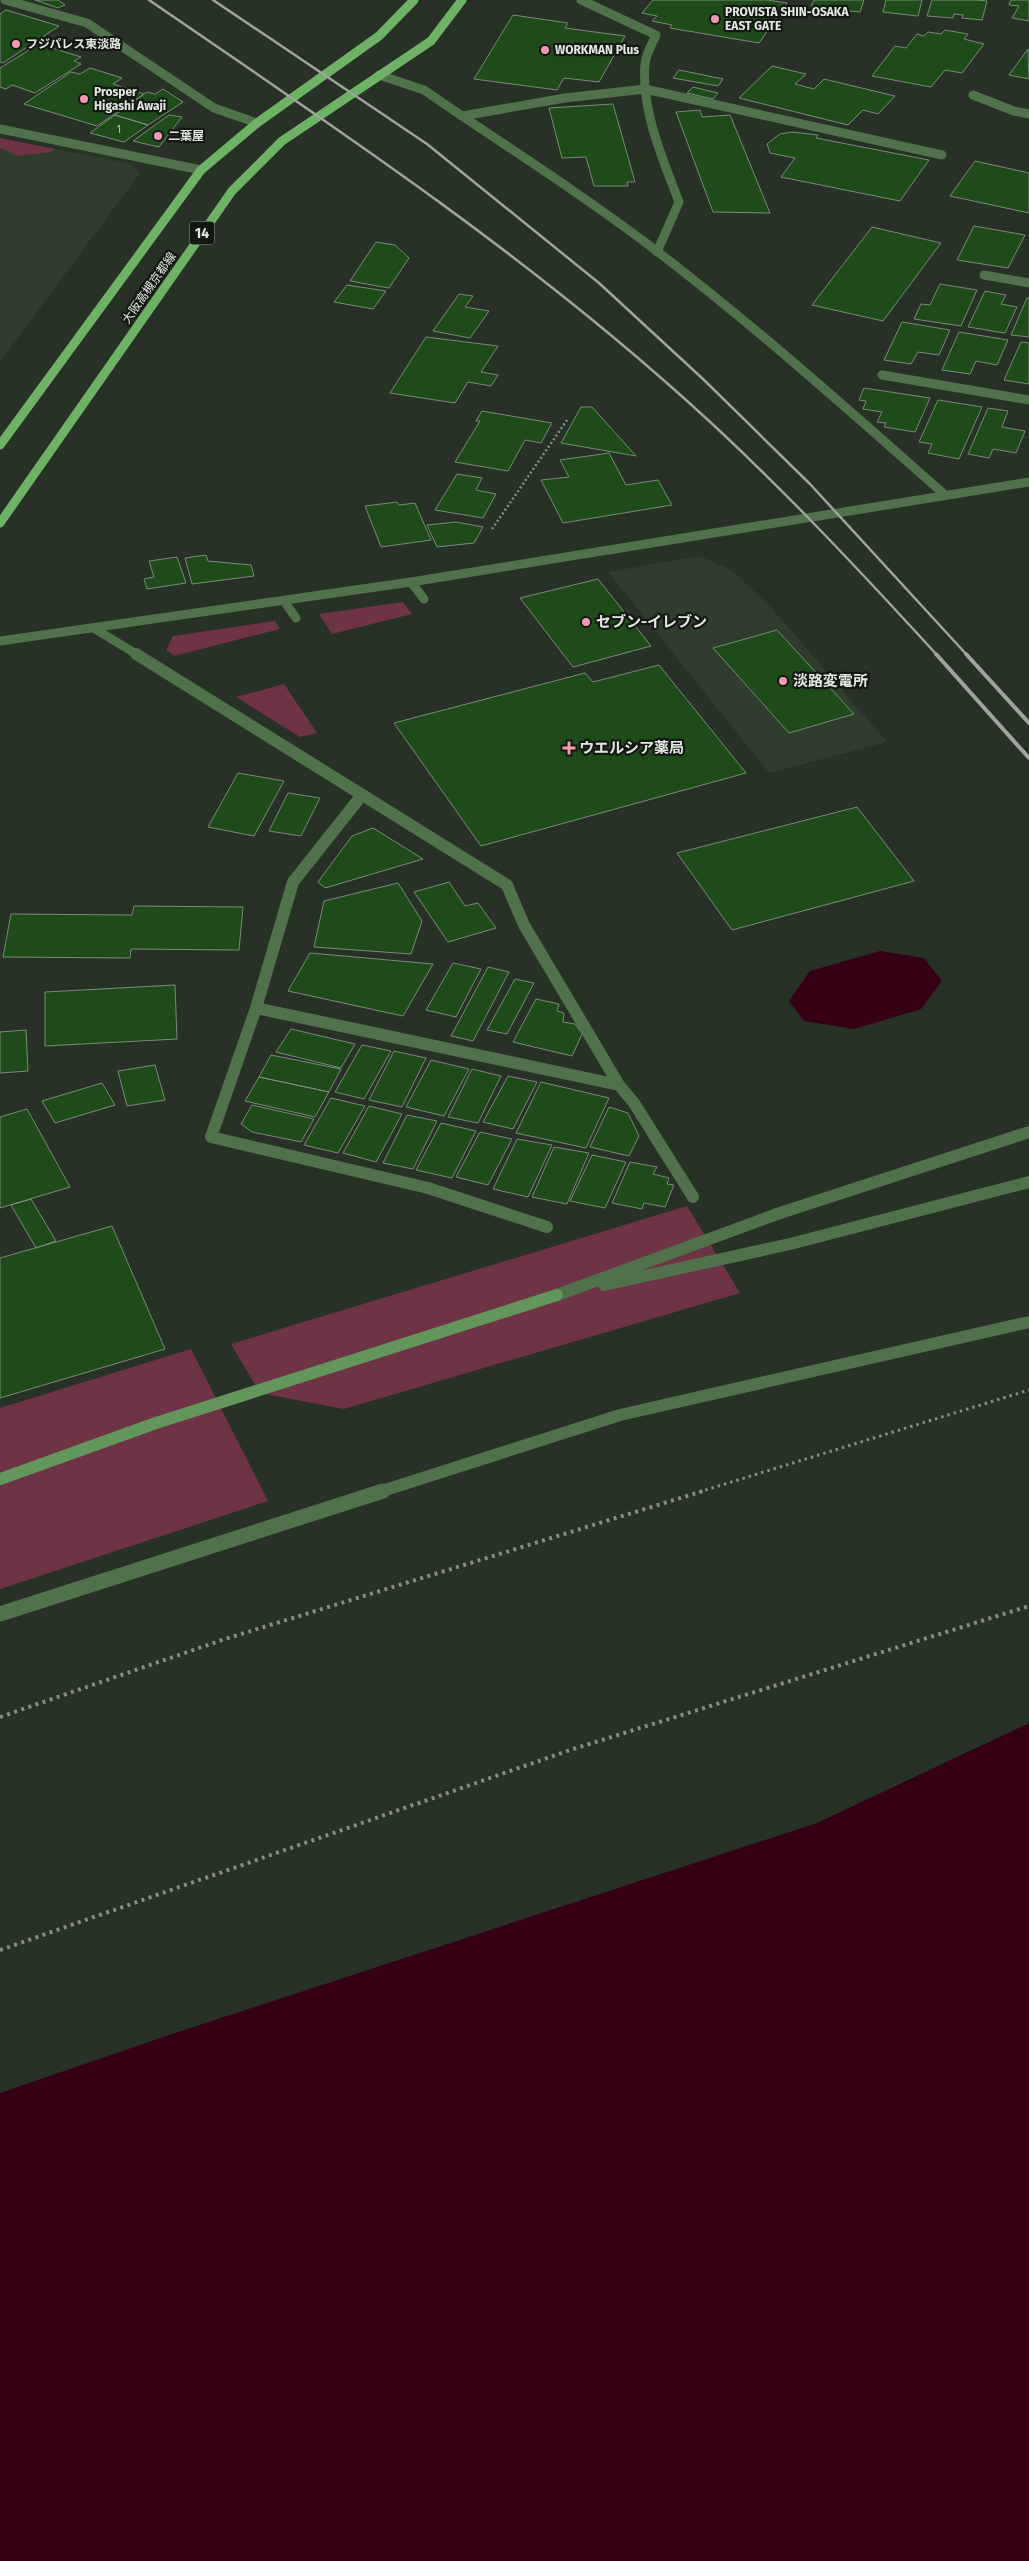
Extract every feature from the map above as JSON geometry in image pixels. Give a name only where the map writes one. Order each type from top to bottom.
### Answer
[{"type":"main road","name":"大阪高槻京都線","points":[[0,445],[201,170],[257,123],[379,36],[414,0]]},
{"type":"main road","name":"大阪高槻京都線","points":[[0,523],[232,191],[282,141],[431,41],[462,0]]},
{"type":"street","points":[[5,0],[87,24],[214,108],[257,123]]},
{"type":"street","points":[[581,0],[656,35],[645,62],[645,89],[664,161],[680,202],[657,252]]},
{"type":"street","points":[[379,75],[424,90],[584,198],[657,252],[773,344],[944,494]]},
{"type":"street","points":[[462,116],[565,98],[645,89],[942,155]]},
{"type":"street","points":[[973,95],[1014,111],[1029,114]]},
{"type":"street","points":[[0,129],[201,170]]},
{"type":"street","points":[[984,275],[1029,283]]},
{"type":"street","points":[[882,375],[1029,400]]},
{"type":"street","points":[[0,641],[96,629],[411,582],[944,494],[1029,482]]},
{"type":"street","points":[[411,582],[424,599]]},
{"type":"street","points":[[284,601],[296,618]]},
{"type":"street","points":[[96,629],[506,885],[524,925],[619,1085],[634,1103],[693,1197]]},
{"type":"street","points":[[362,795],[293,882],[256,1008],[211,1137],[428,1188],[547,1227]]},
{"type":"street","points":[[256,1008],[619,1085]]},
{"type":"street","points":[[0,1478],[156,1423],[557,1295],[777,1214],[1029,1132]]},
{"type":"street","points":[[557,1295],[790,1244],[1029,1182]]},
{"type":"street","points":[[0,1614],[620,1415],[1029,1322]]},
{"type":"path","points":[[505,567],[488,534],[544,456],[567,420]]},
{"type":"path","points":[[0,1717],[225,1639],[1029,1390]]},
{"type":"path","points":[[0,1950],[570,1750],[1029,1606]]},
{"type":"shaded area","points":[[0,138],[133,164],[140,173],[0,362]]},
{"type":"shaded area","points":[[0,138],[54,149],[51,152],[17,156],[0,148]]},
{"type":"shaded area","points":[[700,556],[733,571],[770,606],[887,742],[769,773],[608,572]]},
{"type":"shaded area","points":[[403,602],[412,614],[332,634],[319,614]]},
{"type":"shaded area","points":[[275,621],[280,629],[174,656],[166,650],[173,636]]},
{"type":"shaded area","points":[[284,684],[317,733],[300,737],[236,697]]},
{"type":"shaded area","points":[[880,951],[924,958],[942,981],[921,1009],[854,1029],[804,1021],[789,1001],[810,971]]},
{"type":"shaded area","points":[[687,1206],[740,1293],[344,1409],[260,1393],[231,1344]]},
{"type":"shaded area","points":[[191,1349],[268,1501],[0,1589],[0,1408]]},
{"type":"shaded area","points":[[1029,1723],[1029,2561],[0,2561],[0,2093],[172,2034],[817,1823]]},
{"type":"building","points":[[35,0],[58,0],[65,5],[58,8]]},
{"type":"building","name":"PROVISTA SHIN-OSAKA EAST GATE","points":[[653,0],[768,0],[787,3],[759,43],[670,28],[672,25],[652,21],[657,16],[642,13]]},
{"type":"building","points":[[814,0],[864,0],[860,12],[811,7]]},
{"type":"building","points":[[886,0],[922,0],[918,16],[883,12]]},
{"type":"building","points":[[932,0],[987,1],[982,20],[962,18],[963,15],[954,14],[953,18],[927,16]]},
{"type":"building","points":[[1011,0],[1029,0],[1029,21],[1012,18],[1019,6],[1009,5]]},
{"type":"building","name":"フジパレス東淡路","points":[[6,10],[59,26],[3,63],[0,62],[0,14]]},
{"type":"building","points":[[513,15],[568,23],[565,28],[625,36],[599,82],[564,78],[557,90],[474,79]]},
{"type":"building","points":[[945,30],[968,34],[964,39],[984,44],[962,73],[945,70],[931,87],[872,76],[895,46],[906,48],[917,34],[924,36],[928,32],[941,34]]},
{"type":"building","points":[[39,44],[81,57],[74,61],[81,64],[35,93],[12,85],[6,89],[0,87],[0,68]]},
{"type":"building","points":[[1028,49],[1029,79],[1009,75]]},
{"type":"building","points":[[772,66],[806,74],[795,84],[814,89],[824,79],[895,96],[878,114],[863,110],[848,125],[739,98]]},
{"type":"building","name":"Prosper Higashi Awaji","points":[[90,68],[122,78],[113,84],[144,94],[97,126],[24,104],[71,72],[80,74]]},
{"type":"building","points":[[679,70],[723,79],[718,86],[673,78]]},
{"type":"building","points":[[693,87],[718,93],[713,99],[687,93]]},
{"type":"building","points":[[163,89],[183,102],[148,125],[115,115],[147,92],[155,94]]},
{"type":"building","points":[[613,104],[635,182],[627,182],[628,186],[594,186],[586,157],[562,158],[549,108]]},
{"type":"building","points":[[700,110],[702,117],[730,115],[770,213],[713,212],[676,112]]},
{"type":"building","points":[[115,115],[148,125],[124,142],[90,133]]},
{"type":"building","points":[[169,115],[182,117],[159,147],[133,141]]},
{"type":"building","points":[[792,132],[818,135],[816,138],[929,160],[900,201],[781,177],[795,158],[770,153],[767,144],[780,134]]},
{"type":"building","points":[[975,161],[1029,173],[1029,213],[950,196]]},
{"type":"building","points":[[974,226],[1025,235],[1008,268],[957,260]]},
{"type":"building","points":[[872,227],[941,243],[883,321],[812,305]]},
{"type":"building","points":[[376,242],[395,245],[409,258],[389,288],[350,281]]},
{"type":"building","points":[[940,284],[977,290],[961,326],[914,319],[921,304],[930,305]]},
{"type":"building","points":[[347,285],[386,291],[373,309],[334,302]]},
{"type":"building","points":[[985,291],[1006,295],[1001,304],[1017,307],[1005,333],[968,327]]},
{"type":"building","points":[[459,294],[473,296],[465,307],[489,311],[470,338],[433,331]]},
{"type":"building","points":[[1027,298],[1029,298],[1029,337],[1011,335]]},
{"type":"building","points":[[902,322],[950,330],[939,355],[918,352],[911,364],[884,360]]},
{"type":"building","points":[[959,332],[1008,340],[997,365],[976,361],[970,374],[942,370]]},
{"type":"building","points":[[426,337],[498,346],[481,372],[498,375],[491,386],[468,382],[455,403],[390,393]]},
{"type":"building","points":[[1021,342],[1029,343],[1029,384],[1004,380]]},
{"type":"building","points":[[864,388],[930,398],[915,432],[884,427],[886,423],[877,422],[882,412],[863,409],[866,401],[859,400]]},
{"type":"building","points":[[938,400],[982,407],[959,459],[928,453],[932,444],[919,442]]},
{"type":"building","points":[[581,407],[592,407],[636,456],[561,443]]},
{"type":"building","points":[[988,408],[1008,411],[1002,427],[1025,431],[1016,453],[993,449],[989,458],[968,454]]},
{"type":"building","points":[[482,411],[552,423],[541,443],[525,440],[508,471],[455,462],[480,421],[476,421]]},
{"type":"building","points":[[609,453],[626,485],[658,480],[672,505],[563,523],[541,480],[569,477],[560,460]]},
{"type":"building","points":[[457,474],[482,478],[476,490],[496,494],[483,518],[435,510]]},
{"type":"building","points":[[397,502],[399,505],[415,503],[431,540],[381,547],[365,506]]},
{"type":"building","points":[[456,522],[483,527],[474,543],[437,547],[427,525]]},
{"type":"building","points":[[206,555],[208,561],[251,565],[254,576],[192,584],[185,558]]},
{"type":"building","points":[[177,557],[186,583],[147,589],[144,579],[154,577],[149,561]]},
{"type":"building","name":"セブン-イレブン","points":[[598,579],[651,646],[573,667],[520,598]]},
{"type":"building","name":"淡路変電所","points":[[777,630],[854,714],[789,733],[713,648]]},
{"type":"building","name":"ウエルシア薬局","points":[[659,665],[746,773],[481,846],[394,723],[585,673],[593,682]]},
{"type":"building","points":[[238,773],[284,781],[254,836],[208,827]]},
{"type":"building","points":[[288,793],[320,798],[301,836],[269,831]]},
{"type":"building","points":[[857,807],[914,881],[732,930],[677,853]]},
{"type":"building","points":[[373,828],[423,859],[325,888],[318,882],[352,836]]},
{"type":"building","points":[[449,882],[465,906],[478,903],[496,928],[448,942],[414,892]]},
{"type":"building","points":[[398,883],[422,921],[411,954],[314,947],[324,901]]},
{"type":"building","points":[[134,906],[243,907],[239,950],[131,949],[130,958],[3,957],[11,914],[132,915]]},
{"type":"building","points":[[310,953],[433,964],[403,1016],[288,991]]},
{"type":"building","points":[[453,963],[481,969],[456,1017],[426,1010]]},
{"type":"building","points":[[488,967],[509,972],[473,1041],[451,1036]]},
{"type":"building","points":[[515,979],[534,983],[507,1034],[487,1030]]},
{"type":"building","points":[[175,985],[177,1039],[45,1046],[45,992]]},
{"type":"building","points":[[536,999],[559,1004],[557,1011],[564,1013],[563,1022],[575,1024],[582,1034],[572,1056],[513,1042]]},
{"type":"building","points":[[291,1029],[355,1044],[341,1068],[276,1052]]},
{"type":"building","points":[[26,1030],[28,1071],[0,1073],[0,1032]]},
{"type":"building","points":[[362,1045],[391,1051],[364,1099],[335,1092]]},
{"type":"building","points":[[394,1051],[426,1058],[402,1107],[369,1100]]},
{"type":"building","points":[[271,1055],[341,1069],[329,1092],[259,1077]]},
{"type":"building","points":[[431,1060],[469,1069],[444,1116],[406,1107]]},
{"type":"building","points":[[155,1065],[165,1100],[127,1106],[118,1071]]},
{"type":"building","points":[[472,1069],[501,1076],[478,1123],[448,1117]]},
{"type":"building","points":[[508,1076],[537,1082],[513,1129],[483,1122]]},
{"type":"building","points":[[259,1077],[329,1092],[315,1117],[245,1101]]},
{"type":"building","points":[[541,1082],[609,1098],[586,1148],[516,1133]]},
{"type":"building","points":[[102,1083],[115,1105],[55,1123],[42,1101]]},
{"type":"building","points":[[331,1098],[365,1106],[338,1153],[304,1145]]},
{"type":"building","points":[[252,1105],[314,1119],[301,1142],[252,1132],[241,1124]]},
{"type":"building","points":[[369,1106],[402,1114],[376,1162],[343,1153]]},
{"type":"building","points":[[609,1107],[628,1113],[639,1136],[629,1156],[590,1147]]},
{"type":"building","points":[[27,1109],[70,1187],[0,1208],[0,1117]]},
{"type":"building","points":[[407,1115],[437,1121],[413,1169],[383,1163]]},
{"type":"building","points":[[441,1123],[476,1131],[452,1178],[416,1170]]},
{"type":"building","points":[[480,1132],[512,1139],[488,1185],[456,1177]]},
{"type":"building","points":[[517,1139],[552,1145],[528,1197],[493,1189]]},
{"type":"building","points":[[554,1147],[589,1153],[567,1204],[532,1197]]},
{"type":"building","points":[[592,1155],[626,1162],[605,1208],[570,1201]]},
{"type":"building","points":[[630,1162],[657,1167],[653,1174],[669,1178],[667,1184],[674,1185],[665,1207],[644,1203],[642,1209],[612,1203]]},
{"type":"building","points":[[31,1199],[56,1241],[36,1248],[11,1205]]},
{"type":"building","points":[[112,1226],[165,1349],[0,1398],[0,1258]]},
{"type":"railway","points":[[149,0],[349,137],[414,184],[480,232],[606,331],[704,416],[773,482],[937,655]]},
{"type":"railway","points":[[213,0],[427,144],[599,283],[703,379],[810,484],[967,655]]},
{"type":"railway","points":[[936,654],[1029,758]]},
{"type":"railway","points":[[966,654],[1029,723]]},
{"type":"place","name":"PROVISTA SHIN-OSAKA EAST GATE","points":[[715,19]]},
{"type":"place","name":"フジパレス東淡路","points":[[16,44]]},
{"type":"place","name":"WORKMAN Plus","points":[[545,50]]},
{"type":"place","name":"Prosper Higashi Awaji","points":[[84,99]]},
{"type":"place","name":"二葉屋","points":[[158,136]]},
{"type":"place","name":"セブン-イレブン","points":[[586,622]]},
{"type":"place","name":"淡路変電所","points":[[783,681]]},
{"type":"place","name":"ウエルシア薬局","points":[[569,748]]}]
